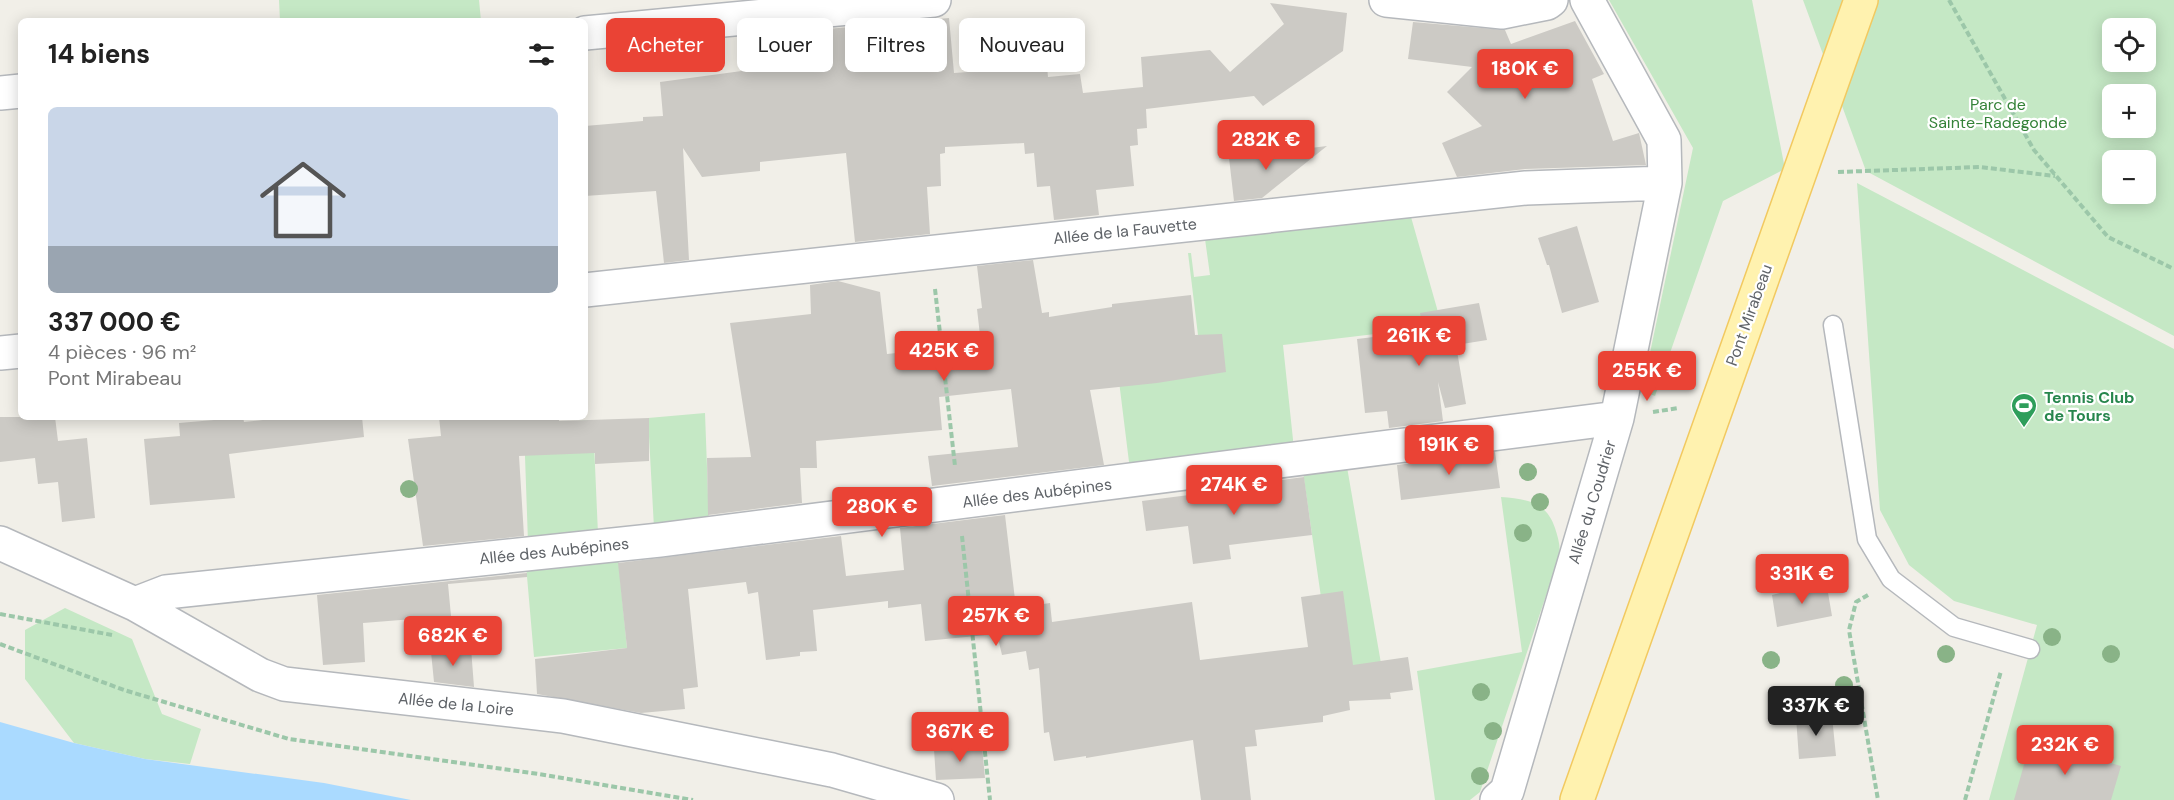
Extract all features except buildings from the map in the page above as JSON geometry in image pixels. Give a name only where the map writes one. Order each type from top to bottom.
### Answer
[{"type":"main road","name":"Pont Mirabeau","points":[[1577,800],[1861,0]]},
{"type":"street","points":[[588,33],[934,0]]},
{"type":"street","points":[[1386,0],[1502,12],[1547,3],[1551,0]]},
{"type":"street","name":"Allée du Coudrier","points":[[1497,800],[1507,791],[1617,418],[1665,183],[1664,140],[1587,0]]},
{"type":"street","points":[[0,93],[18,91]]},
{"type":"street","name":"Allée de la Fauvette","points":[[588,290],[1526,188],[1665,183]]},
{"type":"street","points":[[0,353],[18,351]]},
{"type":"street","name":"Allée des Aubépines","points":[[135,604],[166,592],[672,538],[1617,418]]},
{"type":"street","name":"Allée de la Loire","points":[[0,543],[135,604],[260,675],[284,684],[563,716],[832,770],[937,800]]},
{"type":"lane","points":[[1833,325],[1867,539],[1891,579],[1954,627],[2030,649]]},
{"type":"path","points":[[1949,0],[2034,150],[2108,237],[2174,270]]},
{"type":"path","points":[[1827,172],[1980,167],[2056,176]]},
{"type":"path","points":[[1878,800],[1849,630],[1856,602],[1891,579]]},
{"type":"path","points":[[0,614],[122,637]]},
{"type":"path","points":[[1965,800],[2009,643]]},
{"type":"path","points":[[0,644],[124,690],[289,739],[539,774],[693,800]]},
{"type":"green space","points":[[279,0],[479,0],[481,18],[280,18]]},
{"type":"green space","points":[[1609,0],[1752,0],[1785,169],[1723,201],[1655,396],[1642,391],[1693,148]]},
{"type":"green space","name":"Parc de Sainte-Radegonde","points":[[1803,0],[2174,0],[2174,336],[1866,171]]},
{"type":"green space","name":"Tennis Club de Tours","points":[[1857,183],[2174,349],[2174,800],[1989,800],[2037,625],[1954,601],[1909,565],[1880,510]]},
{"type":"green space","points":[[1411,217],[1442,326],[1283,345],[1294,449],[1156,467],[1129,462],[1117,365],[1198,335],[1188,253],[1191,253],[1194,277],[1210,275],[1205,239]]},
{"type":"green space","points":[[705,413],[709,522],[654,528],[648,418]]},
{"type":"green space","points":[[593,420],[598,534],[528,542],[524,428],[531,424]]},
{"type":"green space","points":[[1347,467],[1383,675],[1345,680],[1327,639],[1303,472]]},
{"type":"green space","points":[[1501,497],[1534,503],[1546,512],[1555,528],[1559,557],[1480,792],[1470,800],[1435,800],[1417,671],[1522,652]]},
{"type":"green space","points":[[618,556],[627,648],[534,657],[526,565]]},
{"type":"green space","points":[[65,608],[132,639],[162,714],[201,729],[190,764],[145,759],[74,743],[25,679],[25,630]]},
{"type":"water","points":[[0,722],[74,743],[145,759],[324,783],[411,800],[0,800]]},
{"type":"place","name":"Tennis Club de Tours","points":[[2024,429]]}]
